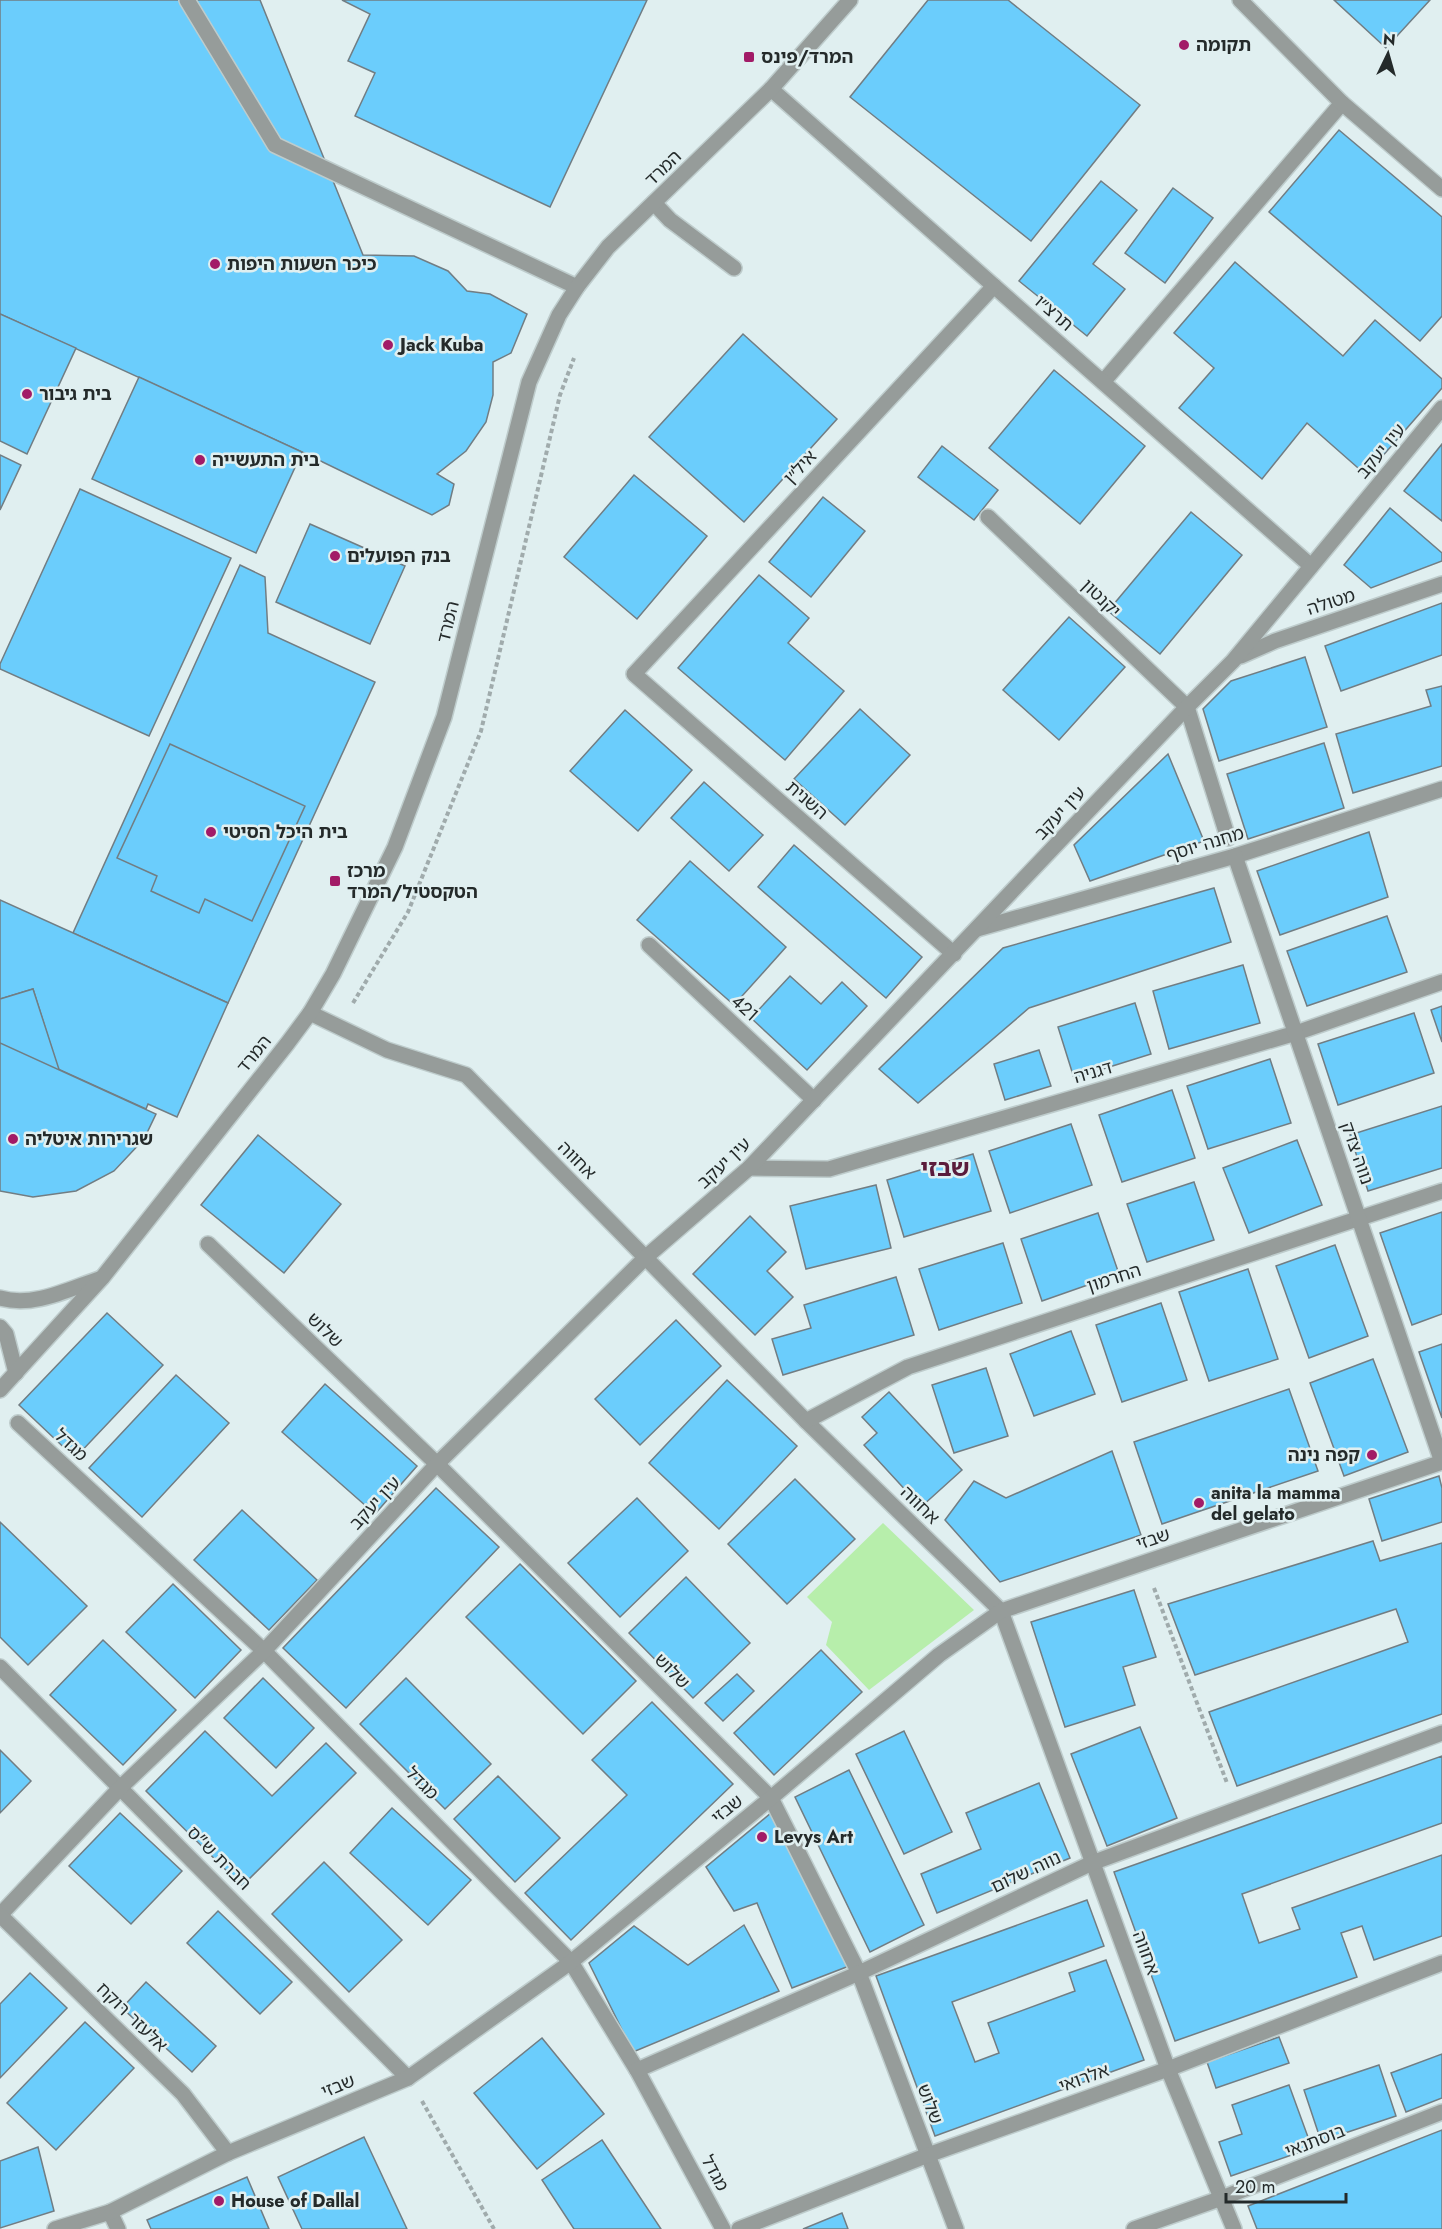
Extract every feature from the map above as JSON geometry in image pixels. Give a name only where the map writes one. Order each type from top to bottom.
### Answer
[{"type":"street","points":[[187,0],[275,145],[577,286]]},
{"type":"street","name":"המרד","points":[[0,1390],[102,1278],[287,1044],[310,1013],[333,974],[395,847],[444,717],[529,382],[559,315],[577,286],[608,247],[771,88],[850,0]]},
{"type":"street","points":[[1240,0],[1341,103],[1442,189]]},
{"type":"street","name":"תרצ״ו","points":[[771,88],[1311,566]]},
{"type":"street","points":[[1103,382],[1341,103]]},
{"type":"street","points":[[654,203],[670,219],[734,268]]},
{"type":"street","name":"איל״ן","points":[[634,674],[994,286]]},
{"type":"street","name":"עין יעקב","points":[[0,1915],[121,1787],[264,1651],[437,1464],[646,1257],[749,1168],[954,954],[1233,661],[1442,408]]},
{"type":"street","name":"יקנטון","points":[[988,517],[1187,707]]},
{"type":"street","name":"מטולה","points":[[1233,661],[1254,649],[1275,641],[1442,584]]},
{"type":"street","name":"השנית","points":[[634,674],[954,954]]},
{"type":"street","points":[[1187,707],[1228,838]]},
{"type":"street","name":"מחנה יוסף","points":[[977,929],[1235,856],[1442,789]]},
{"type":"street","name":"נווה צדק","points":[[1235,856],[1442,1462]]},
{"type":"street","name":"421","points":[[649,945],[814,1100]]},
{"type":"street","name":"דגניה","points":[[749,1168],[829,1169],[1296,1033],[1442,982]]},
{"type":"street","name":"אחווה","points":[[310,1013],[387,1050],[466,1075],[806,1421],[1001,1611],[1168,2069],[1234,2229]]},
{"type":"street","name":"החרמון","points":[[806,1421],[908,1367],[1442,1191]]},
{"type":"street","name":"שלוש","points":[[208,1244],[437,1464],[771,1798],[859,1973],[956,2229]]},
{"type":"street","points":[[0,1298],[9,1301],[46,1297],[102,1278]]},
{"type":"street","points":[[0,1327],[6,1335],[16,1373]]},
{"type":"street","name":"מגדל","points":[[18,1423],[264,1651],[571,1962],[637,2070],[723,2229]]},
{"type":"street","name":"שבזי","points":[[55,2229],[111,2212],[228,2153],[408,2078],[571,1962],[771,1798],[939,1655],[1001,1611],[1442,1462]]},
{"type":"street","name":"חברת ש\"ס","points":[[0,1667],[408,2078]]},
{"type":"street","name":"נווה שלום","points":[[637,2070],[859,1973],[1092,1863],[1442,1733]]},
{"type":"street","name":"אלעזר רוקח","points":[[0,1915],[183,2094],[228,2153]]},
{"type":"street","name":"אלרואי","points":[[739,2229],[928,2155],[1168,2069],[1442,1963]]},
{"type":"street","name":"בוסתנאי","points":[[1134,2229],[1222,2198],[1442,2112]]},
{"type":"street","points":[[111,2212],[118,2229]]},
{"type":"path","points":[[1145,1562],[1237,1809]]},
{"type":"path","points":[[408,2078],[494,2229]]},
{"type":"green space","points":[[883,1523],[974,1610],[869,1690],[826,1645],[832,1622],[807,1597]]},
{"type":"building","name":"כיכר השעות היפות","points":[[0,0],[260,0],[363,255],[414,256],[448,271],[467,291],[490,294],[527,314],[511,353],[493,362],[493,395],[486,422],[466,451],[437,474],[454,484],[449,505],[432,515],[302,452],[0,314]]},
{"type":"building","points":[[342,0],[647,0],[550,207],[355,116],[375,73],[348,61],[370,14]]},
{"type":"building","points":[[928,0],[1008,0],[1140,105],[1031,241],[850,97]]},
{"type":"building","points":[[1334,0],[1430,0],[1386,48]]},
{"type":"building","points":[[1339,130],[1442,217],[1442,316],[1420,341],[1269,212]]},
{"type":"building","points":[[1101,181],[1137,210],[1093,264],[1125,289],[1087,336],[1019,281]]},
{"type":"building","points":[[1173,188],[1213,218],[1165,283],[1125,253]]},
{"type":"building","points":[[1235,262],[1343,356],[1375,320],[1442,379],[1442,388],[1366,475],[1307,423],[1262,479],[1179,408],[1214,368],[1174,333]]},
{"type":"building","name":"בית גיבור","points":[[0,314],[76,348],[27,454],[0,441]]},
{"type":"building","points":[[743,334],[837,419],[744,522],[649,437]]},
{"type":"building","points":[[1054,370],[1145,446],[1080,524],[989,448]]},
{"type":"building","name":"בית התעשייה","points":[[139,377],[302,452],[256,553],[92,479]]},
{"type":"building","points":[[1442,444],[1442,521],[1404,491]]},
{"type":"building","points":[[942,446],[998,490],[974,520],[918,477]]},
{"type":"building","points":[[0,455],[21,465],[0,510]]},
{"type":"building","points":[[634,475],[707,536],[637,619],[564,557]]},
{"type":"building","points":[[80,489],[231,558],[149,736],[0,669],[0,664]]},
{"type":"building","points":[[823,497],[865,531],[811,597],[769,562]]},
{"type":"building","points":[[1390,508],[1442,553],[1442,561],[1371,588],[1344,565]]},
{"type":"building","points":[[1191,512],[1242,555],[1160,654],[1108,611]]},
{"type":"building","points":[[310,524],[405,566],[370,644],[276,602]]},
{"type":"building","points":[[240,565],[265,577],[268,633],[375,682],[228,1003],[73,933]]},
{"type":"building","points":[[759,575],[809,618],[788,643],[844,691],[785,760],[678,668]]},
{"type":"building","points":[[1442,603],[1442,655],[1341,691],[1325,646]]},
{"type":"building","points":[[1069,617],[1125,667],[1059,740],[1003,690]]},
{"type":"building","points":[[1305,657],[1327,727],[1219,761],[1203,709],[1231,681]]},
{"type":"building","points":[[1442,686],[1442,766],[1353,793],[1336,734],[1431,706],[1426,690]]},
{"type":"building","points":[[860,709],[910,755],[845,825],[794,779]]},
{"type":"building","points":[[625,710],[692,770],[638,831],[570,771]]},
{"type":"building","points":[[1324,743],[1344,808],[1248,839],[1227,774]]},
{"type":"building","name":"בית היכל הסיטי","points":[[170,744],[305,806],[252,921],[205,899],[199,913],[151,891],[157,876],[117,858]]},
{"type":"building","points":[[1168,754],[1204,841],[1090,881],[1074,845]]},
{"type":"building","points":[[704,782],[763,835],[729,871],[671,818]]},
{"type":"building","points":[[1369,832],[1388,897],[1280,935],[1257,871]]},
{"type":"building","points":[[794,845],[922,957],[886,998],[758,887]]},
{"type":"building","points":[[690,861],[786,947],[734,1005],[637,920]]},
{"type":"building","points":[[1214,888],[1231,942],[1029,1008],[918,1103],[879,1069],[1003,948]]},
{"type":"building","points":[[0,900],[228,1003],[177,1117],[148,1104],[146,1109],[58,1069],[33,989],[0,999]]},
{"type":"building","points":[[1387,916],[1407,972],[1307,1006],[1287,951]]},
{"type":"building","points":[[1243,965],[1260,1023],[1169,1049],[1153,991]]},
{"type":"building","points":[[790,976],[821,1004],[842,982],[867,1006],[807,1070],[751,1018]]},
{"type":"building","points":[[33,989],[87,1156],[0,1185],[0,999]]},
{"type":"building","points":[[1135,1003],[1151,1054],[1074,1078],[1058,1027]]},
{"type":"building","points":[[1442,1006],[1442,1042],[1431,1010]]},
{"type":"building","points":[[1414,1013],[1434,1073],[1338,1105],[1318,1044]]},
{"type":"building","points":[[0,1043],[156,1114],[144,1139],[114,1171],[76,1191],[33,1197],[0,1191]]},
{"type":"building","points":[[1039,1050],[1051,1086],[1005,1100],[994,1064]]},
{"type":"building","points":[[1270,1059],[1291,1123],[1208,1149],[1187,1086]]},
{"type":"building","points":[[1172,1090],[1195,1158],[1122,1182],[1099,1115]]},
{"type":"building","points":[[1442,1106],[1442,1168],[1368,1191],[1350,1135]]},
{"type":"building","points":[[1071,1124],[1092,1185],[1010,1213],[989,1151]]},
{"type":"building","points":[[258,1135],[341,1204],[284,1273],[201,1205]]},
{"type":"building","points":[[1297,1140],[1322,1205],[1249,1233],[1223,1168]]},
{"type":"building","points":[[973,1154],[991,1211],[904,1237],[887,1180]]},
{"type":"building","points":[[1194,1182],[1214,1240],[1147,1262],[1127,1204]]},
{"type":"building","points":[[876,1185],[891,1248],[806,1269],[790,1206]]},
{"type":"building","points":[[1442,1212],[1442,1314],[1412,1325],[1380,1233]]},
{"type":"building","points":[[1098,1213],[1119,1274],[1042,1301],[1021,1239]]},
{"type":"building","points":[[750,1216],[786,1252],[767,1271],[793,1297],[755,1335],[693,1274]]},
{"type":"building","points":[[1003,1243],[1022,1303],[939,1330],[919,1269]]},
{"type":"building","points":[[1335,1245],[1368,1336],[1309,1358],[1276,1266]]},
{"type":"building","points":[[1248,1269],[1278,1359],[1209,1381],[1179,1292]]},
{"type":"building","points":[[896,1277],[914,1335],[783,1375],[772,1339],[811,1328],[804,1305]]},
{"type":"building","points":[[1161,1303],[1187,1380],[1122,1402],[1096,1325]]},
{"type":"building","points":[[107,1313],[163,1365],[75,1458],[19,1405]]},
{"type":"building","points":[[676,1320],[721,1366],[640,1445],[595,1399]]},
{"type":"building","points":[[1071,1331],[1095,1394],[1034,1416],[1010,1354]]},
{"type":"building","points":[[1442,1344],[1442,1418],[1419,1352]]},
{"type":"building","points":[[1373,1359],[1408,1452],[1344,1476],[1310,1383]]},
{"type":"building","points":[[986,1368],[1008,1436],[954,1453],[932,1385]]},
{"type":"building","points":[[176,1375],[229,1423],[142,1517],[89,1468]]},
{"type":"building","points":[[727,1380],[797,1446],[719,1529],[649,1463]]},
{"type":"building","points":[[325,1384],[417,1466],[375,1514],[282,1432]]},
{"type":"building","points":[[1289,1389],[1318,1471],[1162,1524],[1134,1442]]},
{"type":"building","points":[[889,1392],[962,1470],[921,1507],[864,1445],[877,1433],[862,1417]]},
{"type":"building","points":[[1112,1451],[1141,1535],[1000,1582],[945,1520],[974,1481],[1006,1498]]},
{"type":"building","points":[[1439,1476],[1442,1488],[1442,1522],[1382,1541],[1369,1499]]},
{"type":"building","points":[[795,1479],[855,1539],[787,1604],[728,1544]]},
{"type":"building","points":[[436,1488],[499,1547],[346,1708],[283,1648]]},
{"type":"building","points":[[637,1498],[688,1551],[620,1617],[568,1563]]},
{"type":"building","points":[[242,1510],[317,1580],[269,1630],[194,1560]]},
{"type":"building","points":[[0,1522],[87,1606],[28,1665],[0,1637]]},
{"type":"building","points":[[1373,1541],[1380,1561],[1442,1543],[1442,1714],[1237,1786],[1209,1712],[1408,1642],[1396,1609],[1195,1675],[1168,1604]]},
{"type":"building","points":[[520,1564],[636,1681],[583,1734],[466,1617]]},
{"type":"building","points":[[686,1577],[750,1643],[693,1698],[629,1633]]},
{"type":"building","points":[[173,1584],[241,1650],[195,1698],[126,1632]]},
{"type":"building","points":[[1134,1590],[1156,1657],[1123,1667],[1135,1705],[1065,1727],[1031,1622]]},
{"type":"building","points":[[103,1640],[176,1710],[123,1765],[50,1695]]},
{"type":"building","points":[[821,1650],[862,1692],[774,1775],[734,1733]]},
{"type":"building","points":[[737,1674],[754,1691],[723,1721],[705,1703]]},
{"type":"building","points":[[263,1678],[314,1728],[276,1768],[224,1718]]},
{"type":"building","points":[[406,1678],[491,1764],[445,1809],[360,1724]]},
{"type":"building","points":[[652,1702],[733,1784],[571,1940],[525,1893],[627,1795],[592,1760]]},
{"type":"building","points":[[1140,1727],[1177,1818],[1107,1846],[1071,1754]]},
{"type":"building","points":[[205,1731],[272,1796],[326,1743],[356,1773],[242,1886],[146,1791]]},
{"type":"building","points":[[904,1731],[952,1832],[904,1854],[856,1754]]},
{"type":"building","points":[[0,1750],[31,1781],[0,1813]]},
{"type":"building","points":[[1442,1756],[1442,1823],[1242,1894],[1259,1943],[1300,1929],[1292,1908],[1442,1855],[1442,1936],[1374,1960],[1362,1926],[1341,1933],[1357,1977],[1175,2041],[1114,1872]]},
{"type":"building","points":[[849,1770],[924,1925],[870,1952],[795,1797]]},
{"type":"building","points":[[498,1776],[560,1838],[515,1882],[454,1819]]},
{"type":"building","points":[[1039,1783],[1070,1858],[937,1913],[921,1874],[981,1849],[966,1813]]},
{"type":"building","points":[[392,1808],[471,1880],[428,1925],[350,1853]]},
{"type":"building","points":[[120,1813],[182,1871],[131,1924],[69,1866]]},
{"type":"building","points":[[771,1813],[849,1966],[792,1988],[757,1903],[734,1911],[706,1867]]},
{"type":"building","points":[[324,1862],[402,1940],[349,1992],[272,1914]]},
{"type":"building","points":[[1087,1900],[1104,1946],[952,2002],[975,2062],[999,2053],[988,2023],[1075,1991],[1069,1973],[1106,1960],[1144,2060],[935,2136],[876,1976]]},
{"type":"building","points":[[218,1911],[292,1982],[260,2014],[187,1943]]},
{"type":"building","points":[[744,1925],[779,1991],[633,2052],[589,1963],[634,1926],[688,1965]]},
{"type":"building","points":[[30,1973],[67,2008],[0,2078],[0,2004]]},
{"type":"building","points":[[146,1982],[216,2046],[192,2072],[122,2008]]},
{"type":"building","points":[[85,2022],[134,2068],[56,2150],[7,2103]]},
{"type":"building","points":[[1279,2037],[1289,2063],[1216,2088],[1207,2062]]},
{"type":"building","points":[[542,2038],[604,2114],[537,2169],[474,2093]]},
{"type":"building","points":[[1442,2054],[1442,2098],[1406,2112],[1391,2073]]},
{"type":"building","points":[[1379,2065],[1396,2116],[1321,2141],[1304,2090]]},
{"type":"building","points":[[1289,2085],[1312,2148],[1231,2176],[1219,2142],[1242,2134],[1232,2105]]},
{"type":"building","points":[[1442,2130],[1442,2229],[1257,2229],[1248,2206]]},
{"type":"building","points":[[364,2137],[407,2229],[302,2229],[278,2177]]},
{"type":"building","points":[[602,2140],[661,2229],[574,2229],[542,2180]]},
{"type":"building","points":[[38,2147],[54,2211],[0,2228],[0,2161]]},
{"type":"building","points":[[247,2177],[269,2229],[151,2229],[147,2220]]},
{"type":"building","points":[[842,2213],[848,2229],[803,2229]]},
{"type":"place","name":"תקומה","points":[[1184,45]]},
{"type":"place","name":"המרד/פינס","points":[[749,57]]},
{"type":"place","name":"כיכר השעות היפות","points":[[215,264]]},
{"type":"place","name":"Jack Kuba","points":[[388,345]]},
{"type":"place","name":"בית גיבור","points":[[27,394]]},
{"type":"place","name":"בית התעשייה","points":[[200,460]]},
{"type":"place","name":"בנק הפועלים","points":[[335,556]]},
{"type":"place","name":"בית היכל הסיטי","points":[[211,832]]},
{"type":"place","name":"מרכז הטקסטיל/המרד","points":[[335,881]]},
{"type":"place","name":"שגרירות איטליה","points":[[13,1139]]},
{"type":"place","name":"קפה נינה","points":[[1372,1455]]},
{"type":"place","name":"anita la mamma del gelato","points":[[1199,1503]]},
{"type":"place","name":"Levys Art","points":[[762,1837]]},
{"type":"place","name":"House of Dallal","points":[[219,2201]]},
{"type":"district","name":"שבזי","points":[[945,1168]]}]
